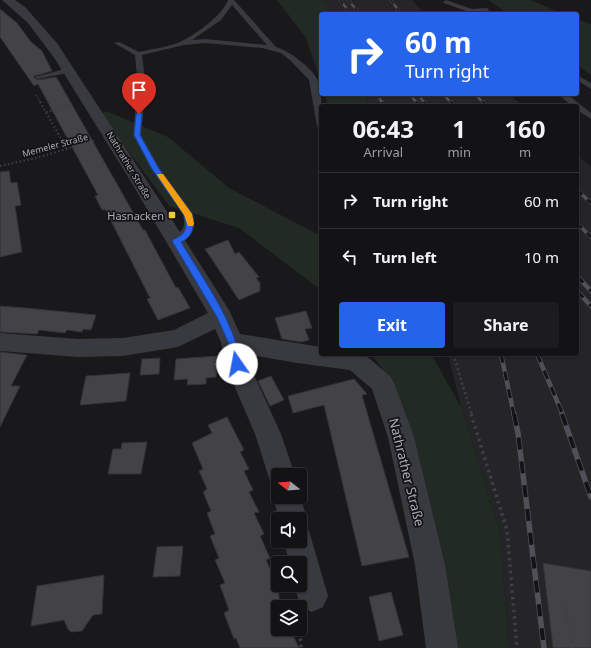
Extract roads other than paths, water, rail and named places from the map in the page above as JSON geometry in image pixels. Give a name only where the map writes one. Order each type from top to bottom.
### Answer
[{"type":"street","name":"Nathrather Straße","points":[[8,0],[20,8],[38,25],[69,70],[113,136],[222,316],[232,342],[237,364],[268,434],[279,468]]},
{"type":"street","points":[[0,342],[78,348],[123,347],[178,338],[222,316]]},
{"type":"street","name":"Nathrather Straße","points":[[232,342],[297,354],[356,360],[382,383],[401,437],[425,542],[430,565],[442,648]]},
{"type":"street","points":[[300,548],[312,596]]},
{"type":"lane","points":[[184,43],[194,33],[224,14],[231,6],[231,0]]},
{"type":"lane","points":[[231,0],[273,48]]},
{"type":"lane","points":[[446,2],[473,12],[486,9],[487,10],[484,11],[485,12]]},
{"type":"lane","points":[[117,43],[138,54],[184,43],[205,41],[273,48],[283,51],[294,59],[313,79],[319,114]]},
{"type":"lane","points":[[138,54],[143,96],[140,104],[137,135],[156,169],[188,214],[190,223],[189,230],[184,238],[176,241]]},
{"type":"lane","points":[[38,78],[69,70]]},
{"type":"lane","points":[[579,78],[591,87]]},
{"type":"lane","points":[[564,96],[574,104]]},
{"type":"lane","points":[[579,108],[591,117]]},
{"type":"railway","points":[[340,0],[349,12]]},
{"type":"railway","points":[[348,0],[358,12]]},
{"type":"railway","points":[[391,0],[400,12]]},
{"type":"railway","points":[[378,96],[382,103]]},
{"type":"railway","points":[[411,96],[417,103]]},
{"type":"railway","points":[[419,96],[425,103]]},
{"type":"railway","points":[[444,96],[452,103]]},
{"type":"railway","points":[[476,96],[484,103]]},
{"type":"railway","points":[[579,192],[591,203]]},
{"type":"railway","points":[[579,225],[591,237]]},
{"type":"railway","points":[[579,278],[591,291]]},
{"type":"railway","points":[[579,293],[591,306]]},
{"type":"railway","points":[[501,356],[514,415]]},
{"type":"railway","points":[[538,356],[563,415]]},
{"type":"railway","points":[[514,414],[518,433],[544,648]]},
{"type":"railway","points":[[562,414],[591,497]]},
{"type":"place","name":"Hasnacken","points":[[172,215]]}]
